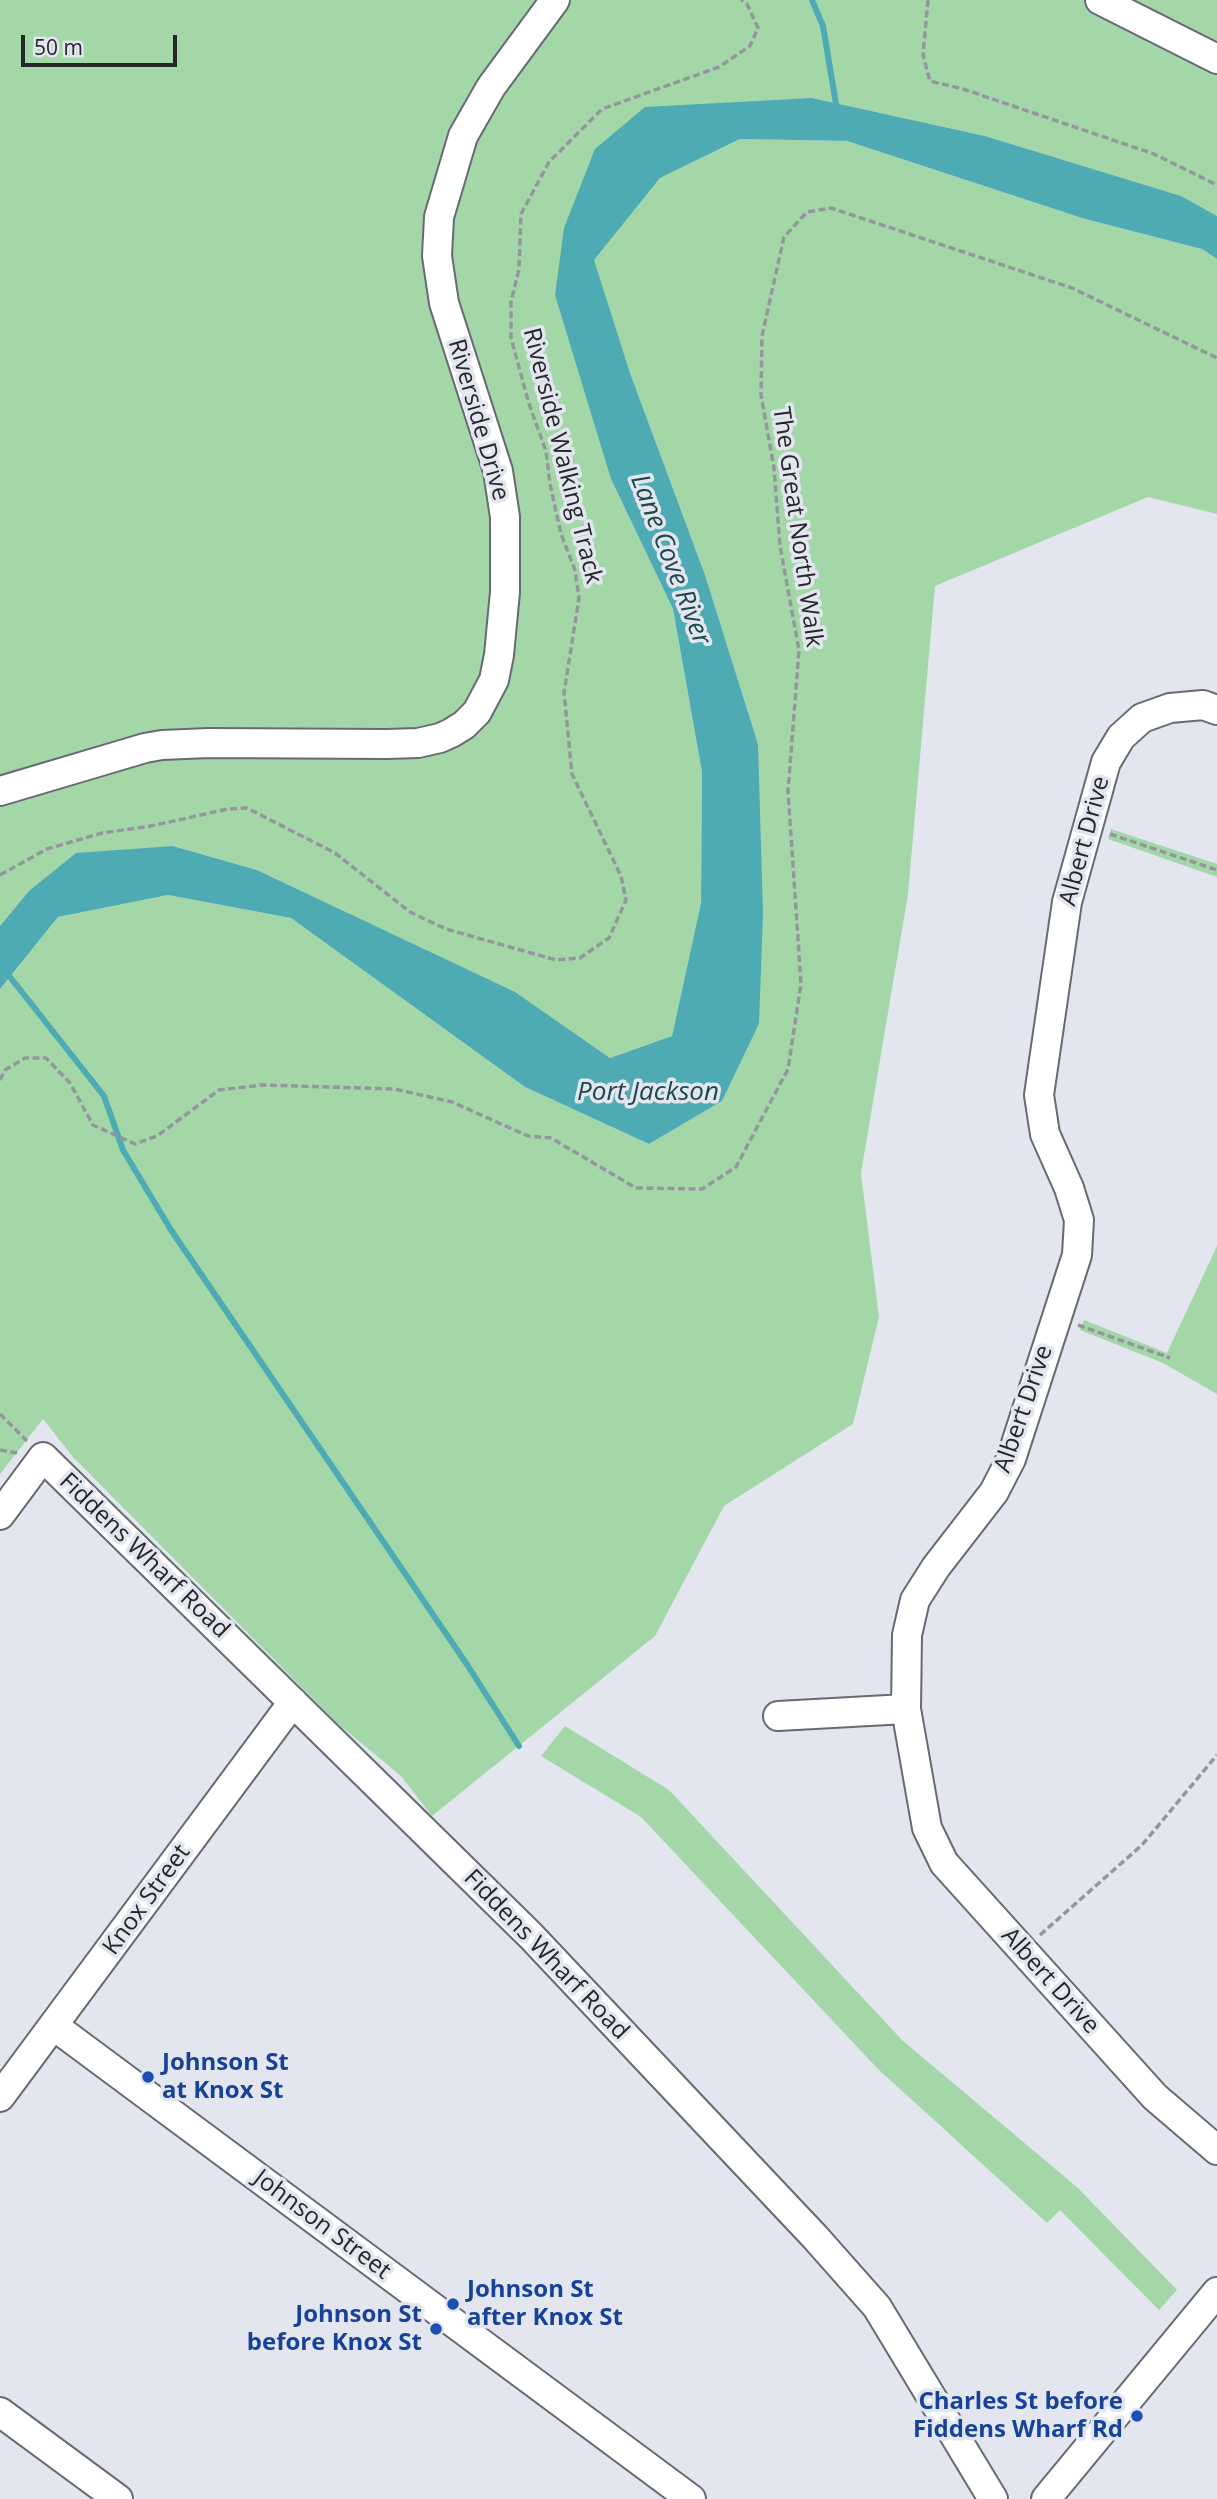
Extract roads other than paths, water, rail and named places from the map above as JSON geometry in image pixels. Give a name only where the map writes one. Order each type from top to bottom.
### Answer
[{"type":"street","name":"Riverside Drive","points":[[0,791],[145,748],[162,746],[209,743],[418,743],[451,733],[477,712],[494,680],[499,655],[505,592],[505,517],[498,471],[444,303],[437,256],[439,216],[463,136],[491,87],[555,0]]},
{"type":"street","points":[[1100,0],[1217,59]]},
{"type":"street","name":"Albert Drive","points":[[1217,710],[1203,705],[1170,708],[1142,718],[1121,737],[1106,762],[1067,902],[1039,1095],[1045,1134],[1069,1188],[1079,1220],[1077,1255],[1005,1470],[994,1492],[936,1567],[915,1600],[907,1635],[906,1709],[927,1828],[944,1863],[1155,2097],[1217,2150]]},
{"type":"street","name":"Fiddens Wharf Road","points":[[0,1515],[43,1457],[531,1936],[815,2237],[877,2307],[993,2499]]},
{"type":"street","name":"Knox Street","points":[[0,2098],[293,1702]]},
{"type":"street","points":[[778,1716],[906,1709]]},
{"type":"street","name":"Johnson Street","points":[[54,2026],[691,2499]]},
{"type":"street","points":[[1046,2499],[1217,2292]]},
{"type":"street","points":[[0,2412],[118,2499]]},
{"type":"water","name":"Port Jackson","points":[[812,98],[985,136],[1181,196],[1217,216],[1217,259],[1202,249],[1085,219],[847,141],[740,139],[660,178],[594,260],[630,373],[705,575],[758,744],[763,914],[759,1024],[722,1101],[649,1144],[525,1087],[291,918],[168,895],[58,917],[0,989],[0,926],[29,891],[76,853],[173,846],[257,870],[515,992],[610,1058],[672,1036],[701,903],[702,772],[673,609],[611,479],[555,295],[564,228],[595,149],[645,107]]},
{"type":"waterway","points":[[812,0],[823,26],[837,110]]},
{"type":"waterway","points":[[0,960],[10,977],[104,1096],[123,1150],[171,1230],[468,1666],[519,1746]]},
{"type":"place","name":"Johnson St at Knox St","points":[[148,2077]]},
{"type":"place","name":"Johnson St after Knox St","points":[[453,2304]]},
{"type":"place","name":"Johnson St before Knox St","points":[[436,2329]]},
{"type":"place","name":"Charles St before Fiddens Wharf Rd","points":[[1137,2416]]},
{"type":"water label","name":"Lane Cove River","points":[[670,560]]}]
